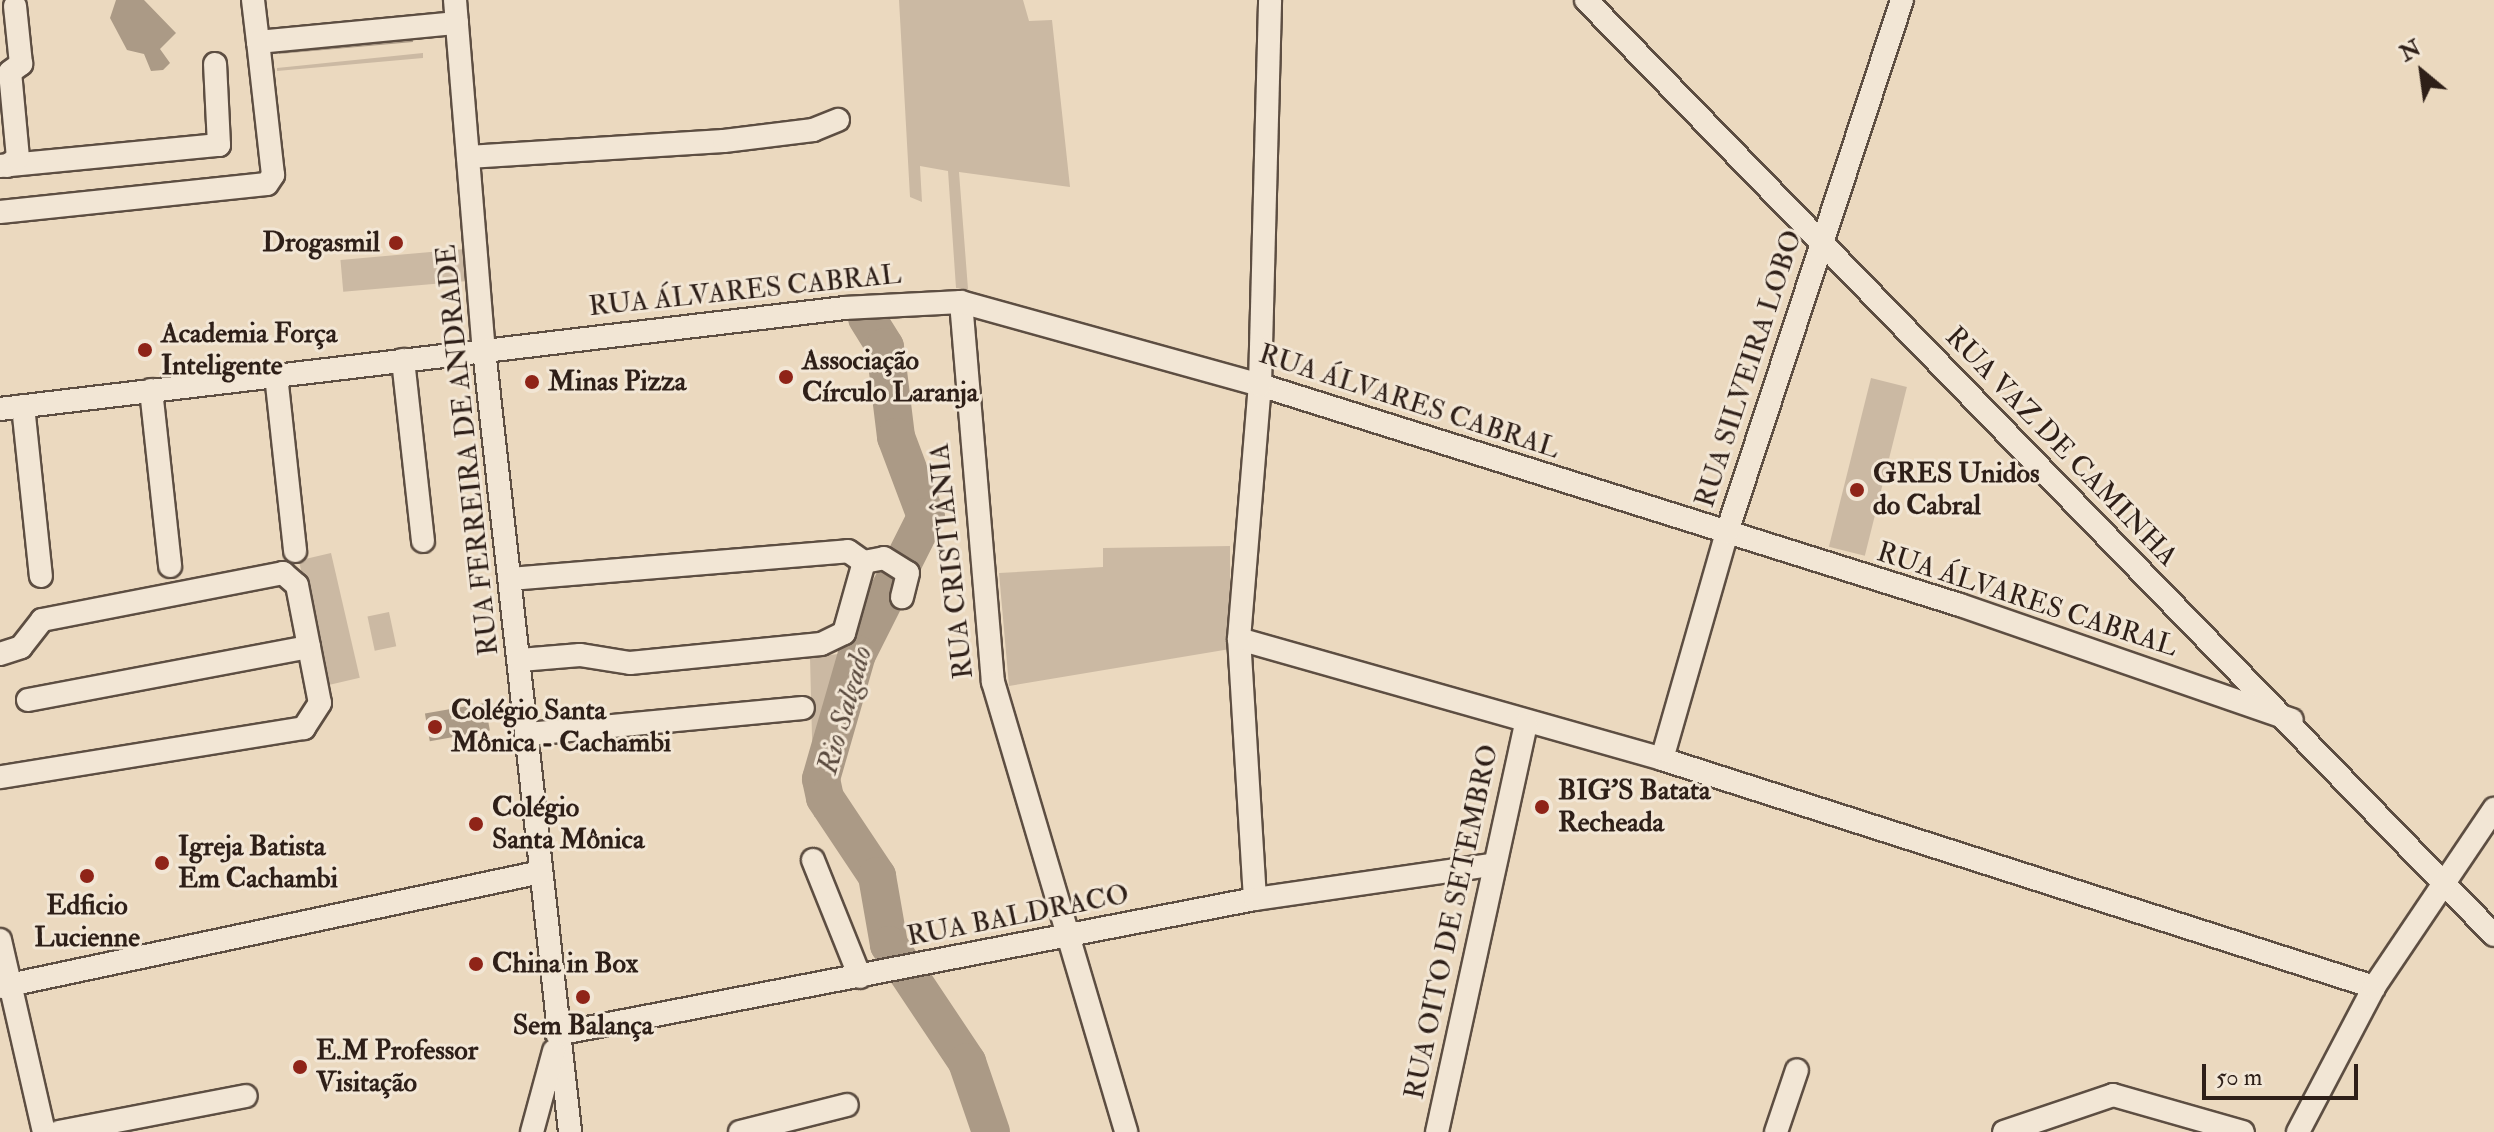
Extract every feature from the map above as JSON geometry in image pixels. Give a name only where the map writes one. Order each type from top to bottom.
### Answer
[{"type":"street","points":[[0,212],[267,184],[273,175],[253,0]]},
{"type":"street","name":"RUA FERREIRA DE ANDRADE","points":[[455,0],[484,350],[570,1132]]},
{"type":"street","points":[[1255,899],[1239,639],[1260,385],[1270,0]]},
{"type":"street","name":"RUA VAZ DE CAMINHA","points":[[1586,0],[1823,242],[2045,479],[2292,720],[2494,935]]},
{"type":"street","name":"RUA SILVEIRA LOBO","points":[[1662,759],[1727,532],[1902,0]]},
{"type":"street","points":[[3,166],[18,158],[10,72],[21,64],[15,6]]},
{"type":"street","points":[[258,42],[457,23]]},
{"type":"street","points":[[3,166],[219,145],[215,64]]},
{"type":"street","points":[[468,157],[724,141],[813,130],[838,120]]},
{"type":"street","name":"RUA ÁLVARES CABRAL","points":[[0,409],[893,303],[961,302],[1260,385],[1727,532],[2292,720]]},
{"type":"street","name":"RUA CRISTIÂNIA","points":[[961,302],[988,659],[1065,938],[1126,1132]]},
{"type":"street","points":[[403,360],[423,541]]},
{"type":"street","points":[[276,375],[295,551]]},
{"type":"street","points":[[151,390],[170,566]]},
{"type":"street","points":[[23,406],[41,576]]},
{"type":"street","points":[[510,579],[848,551],[905,571],[902,597]]},
{"type":"street","points":[[520,660],[580,655],[630,663],[821,644],[844,633],[874,560]]},
{"type":"street","points":[[0,654],[21,647],[42,620],[272,572],[297,585],[320,703],[304,728],[0,777]]},
{"type":"street","points":[[1239,639],[1526,724],[1662,759],[2374,987]]},
{"type":"street","points":[[28,700],[309,647]]},
{"type":"street","points":[[528,734],[803,708]]},
{"type":"street","name":"RUA OITO DE SETEMBRO","points":[[1437,1132],[1491,865],[1526,724]]},
{"type":"street","points":[[2298,1132],[2374,987],[2494,809]]},
{"type":"street","points":[[813,860],[865,976]]},
{"type":"street","name":"RUA BALDRACO","points":[[557,1034],[1255,899],[1491,865]]},
{"type":"street","points":[[7,984],[541,872]]},
{"type":"street","points":[[0,940],[7,984],[44,1132]]},
{"type":"street","points":[[532,1132],[557,1034]]},
{"type":"street","points":[[1776,1132],[1797,1070]]},
{"type":"street","points":[[2004,1132],[2113,1095],[2243,1132]]},
{"type":"street","points":[[59,1132],[246,1096]]},
{"type":"street","points":[[740,1132],[847,1105]]},
{"type":"shaded area","points":[[116,0],[144,0],[176,33],[160,49],[170,63],[163,70],[151,71],[144,54],[127,50],[110,18]]},
{"type":"shaded area","points":[[899,0],[1023,0],[1029,21],[1052,20],[1070,187],[959,172],[968,289],[956,288],[948,171],[920,166],[922,202],[910,197]]},
{"type":"shaded area","points":[[412,35],[413,42],[279,54],[278,48]]},
{"type":"shaded area","points":[[423,53],[423,58],[277,71],[277,68]]},
{"type":"shaded area","points":[[465,249],[468,281],[343,292],[340,260]]},
{"type":"shaded area","name":"GRES Unidos do Cabral","points":[[1871,378],[1907,387],[1865,556],[1829,547]]},
{"type":"shaded area","points":[[1230,546],[1230,649],[1009,686],[999,573],[1103,567],[1103,548]]},
{"type":"shaded area","points":[[331,553],[360,678],[328,685],[299,560]]},
{"type":"shaded area","points":[[389,612],[396,646],[375,651],[367,617]]},
{"type":"shaded area","points":[[867,651],[828,786],[883,865],[902,950],[890,952],[870,871],[828,815],[814,817],[810,657]]},
{"type":"shaded area","points":[[485,703],[490,731],[430,741],[425,714]]},
{"type":"waterway","name":"Rio Salgado","points":[[867,318],[885,347],[896,437],[926,517],[857,654],[821,779],[825,798],[877,876],[889,945],[967,1062],[991,1132]]},
{"type":"place","name":"Drogasmil","points":[[396,243]]},
{"type":"place","name":"Academia Força Inteligente","points":[[145,350]]},
{"type":"place","name":"Associação Círculo Laranja","points":[[786,377]]},
{"type":"place","name":"Minas Pizza","points":[[532,382]]},
{"type":"place","name":"GRES Unidos do Cabral","points":[[1857,490]]},
{"type":"place","name":"Colégio Santa Mônica - Cachambi","points":[[435,727]]},
{"type":"place","name":"BIG'S Batata Recheada","points":[[1542,807]]},
{"type":"place","name":"Colégio Santa Mônica","points":[[476,824]]},
{"type":"place","name":"Igreja Batista Em Cachambi","points":[[162,863]]},
{"type":"place","name":"Edficio Lucienne","points":[[87,876]]},
{"type":"place","name":"China in Box","points":[[476,964]]},
{"type":"place","name":"Sem Balança","points":[[583,997]]},
{"type":"place","name":"E.M Professor Visitação","points":[[300,1067]]}]
